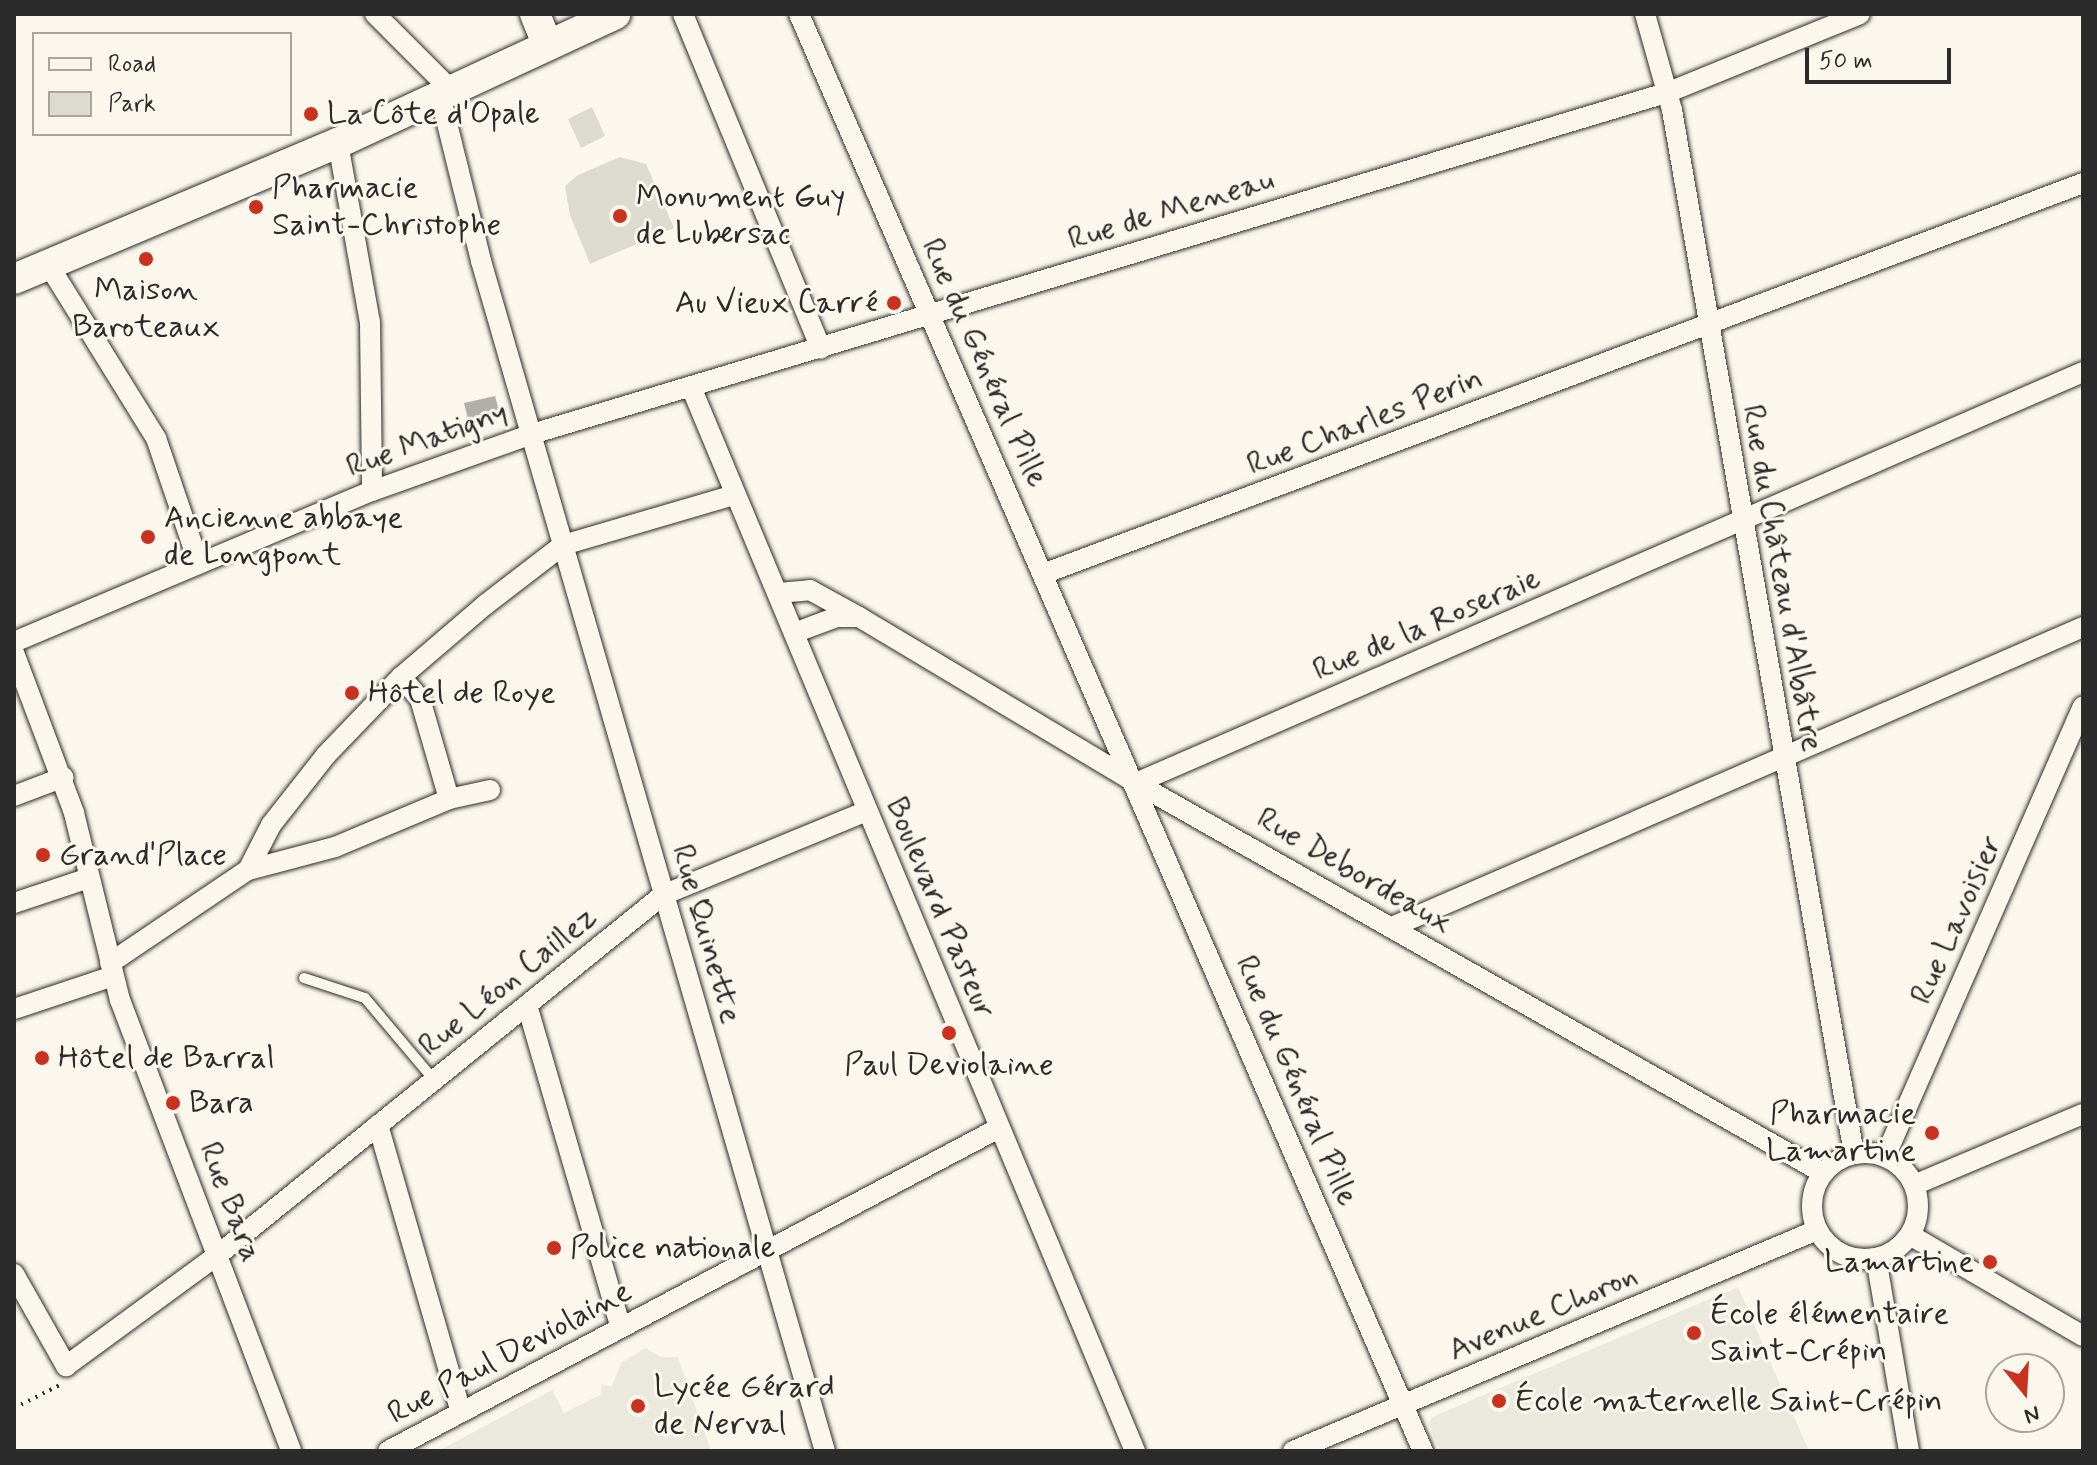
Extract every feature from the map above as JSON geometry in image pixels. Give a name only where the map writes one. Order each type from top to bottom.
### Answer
[{"type":"main road","points":[[535,14],[547,44]]},
{"type":"main road","points":[[14,279],[338,143],[616,14]]},
{"type":"street","points":[[375,14],[445,93]]},
{"type":"street","points":[[683,14],[821,349]]},
{"type":"street","name":"Rue du Général Pille","points":[[799,14],[1136,783],[1423,1451]]},
{"type":"street","name":"Rue du Château d'Albâtre","points":[[1645,14],[1669,92],[1854,1154]]},
{"type":"street","name":"Rue de Meneau","points":[[691,387],[1669,92],[1860,14]]},
{"type":"street","name":"Rue Quinette","points":[[445,93],[563,545],[825,1451]]},
{"type":"street","points":[[338,143],[370,322],[372,491]]},
{"type":"street","name":"Rue Charles Perin","points":[[1043,574],[2083,183]]},
{"type":"street","points":[[48,264],[156,438],[199,564]]},
{"type":"street","name":"Rue de la Roseraie","points":[[1136,783],[2083,372]]},
{"type":"street","name":"Rue Matigny","points":[[14,642],[372,491],[532,434],[691,387]]},
{"type":"street","name":"Boulevard Pasteur","points":[[691,387],[1135,1451]]},
{"type":"street","points":[[248,870],[271,825],[298,790],[401,677],[563,545],[734,495]]},
{"type":"street","name":"Rue Debordeaux","points":[[778,593],[810,590],[859,617],[1136,783],[1823,1173]]},
{"type":"street","points":[[794,633],[837,617],[859,617]]},
{"type":"street","points":[[1392,927],[2083,627]]},
{"type":"street","name":"Rue Bara","points":[[14,653],[64,777],[112,969],[291,1451]]},
{"type":"street","points":[[401,677],[420,699],[449,799]]},
{"type":"street","name":"Rue Lavoisier","points":[[1885,1157],[2083,707]]},
{"type":"street","points":[[1097,760],[1114,735]]},
{"type":"street","points":[[14,796],[64,777]]},
{"type":"street","points":[[14,1009],[112,969],[248,870],[378,833],[449,799],[490,790]]},
{"type":"street","name":"Rue Léon Caillez","points":[[66,1366],[219,1254],[663,895],[867,811]]},
{"type":"street","points":[[14,903],[89,878]]},
{"type":"street","points":[[527,1005],[621,1328]]},
{"type":"street","points":[[1914,1185],[2083,1114]]},
{"type":"street","points":[[378,1125],[461,1412]]},
{"type":"street","name":"Rue Paul Deviolaine","points":[[388,1451],[999,1128]]},
{"type":"street","points":[[1854,1154],[1885,1157],[1914,1185],[1917,1210],[1910,1235],[1876,1258],[1842,1254],[1817,1230],[1813,1191],[1823,1173],[1854,1154]]},
{"type":"street","name":"Avenue Choron","points":[[1293,1451],[1817,1230]]},
{"type":"street","points":[[1910,1235],[2083,1336]]},
{"type":"street","points":[[1876,1258],[1909,1451]]},
{"type":"street","points":[[14,1274],[66,1366]]},
{"type":"lane","points":[[304,978],[365,998],[434,1080]]},
{"type":"path","points":[[14,1408],[61,1388],[66,1366]]},
{"type":"shaded area","points":[[495,396],[499,411],[468,419],[464,403]]},
{"type":"shaded area","name":"École élémentaire Saint-Crépin","points":[[1738,1287],[1809,1451],[1440,1451],[1429,1424],[1432,1417]]},
{"type":"shaded area","name":"Lycée Gérard de Nerval","points":[[645,1348],[661,1357],[678,1357],[711,1451],[438,1451],[552,1390],[564,1413],[600,1395],[602,1385],[612,1386],[621,1363]]},
{"type":"green space","points":[[592,107],[605,136],[581,148],[568,119]]},
{"type":"green space","points":[[620,157],[646,164],[674,228],[590,264],[570,215],[565,186],[578,175]]},
{"type":"place","name":"La Côte d'Opale","points":[[311,114]]},
{"type":"place","name":"Pharmacie Saint-Christophe","points":[[256,207]]},
{"type":"place","name":"Monument Guy de Lubersac","points":[[620,216]]},
{"type":"place","name":"Maison Baroteaux","points":[[146,259]]},
{"type":"place","name":"Au Vieux Carré","points":[[894,303]]},
{"type":"place","name":"Ancienne abbaye de Longpont","points":[[148,537]]},
{"type":"place","name":"Hôtel de Roye","points":[[352,693]]},
{"type":"place","name":"Grand'Place","points":[[43,855]]},
{"type":"place","name":"Paul Deviolaine","points":[[949,1033]]},
{"type":"place","name":"Hôtel de Barral","points":[[42,1058]]},
{"type":"place","name":"Bara","points":[[173,1103]]},
{"type":"place","name":"Pharmacie Lamartine","points":[[1932,1133]]},
{"type":"place","name":"Police nationale","points":[[554,1248]]},
{"type":"place","name":"Lamartine","points":[[1990,1262]]},
{"type":"place","name":"École élémentaire Saint-Crépin","points":[[1694,1333]]},
{"type":"place","name":"École maternelle Saint-Crépin","points":[[1499,1401]]},
{"type":"place","name":"Lycée Gérard de Nerval","points":[[638,1406]]}]
